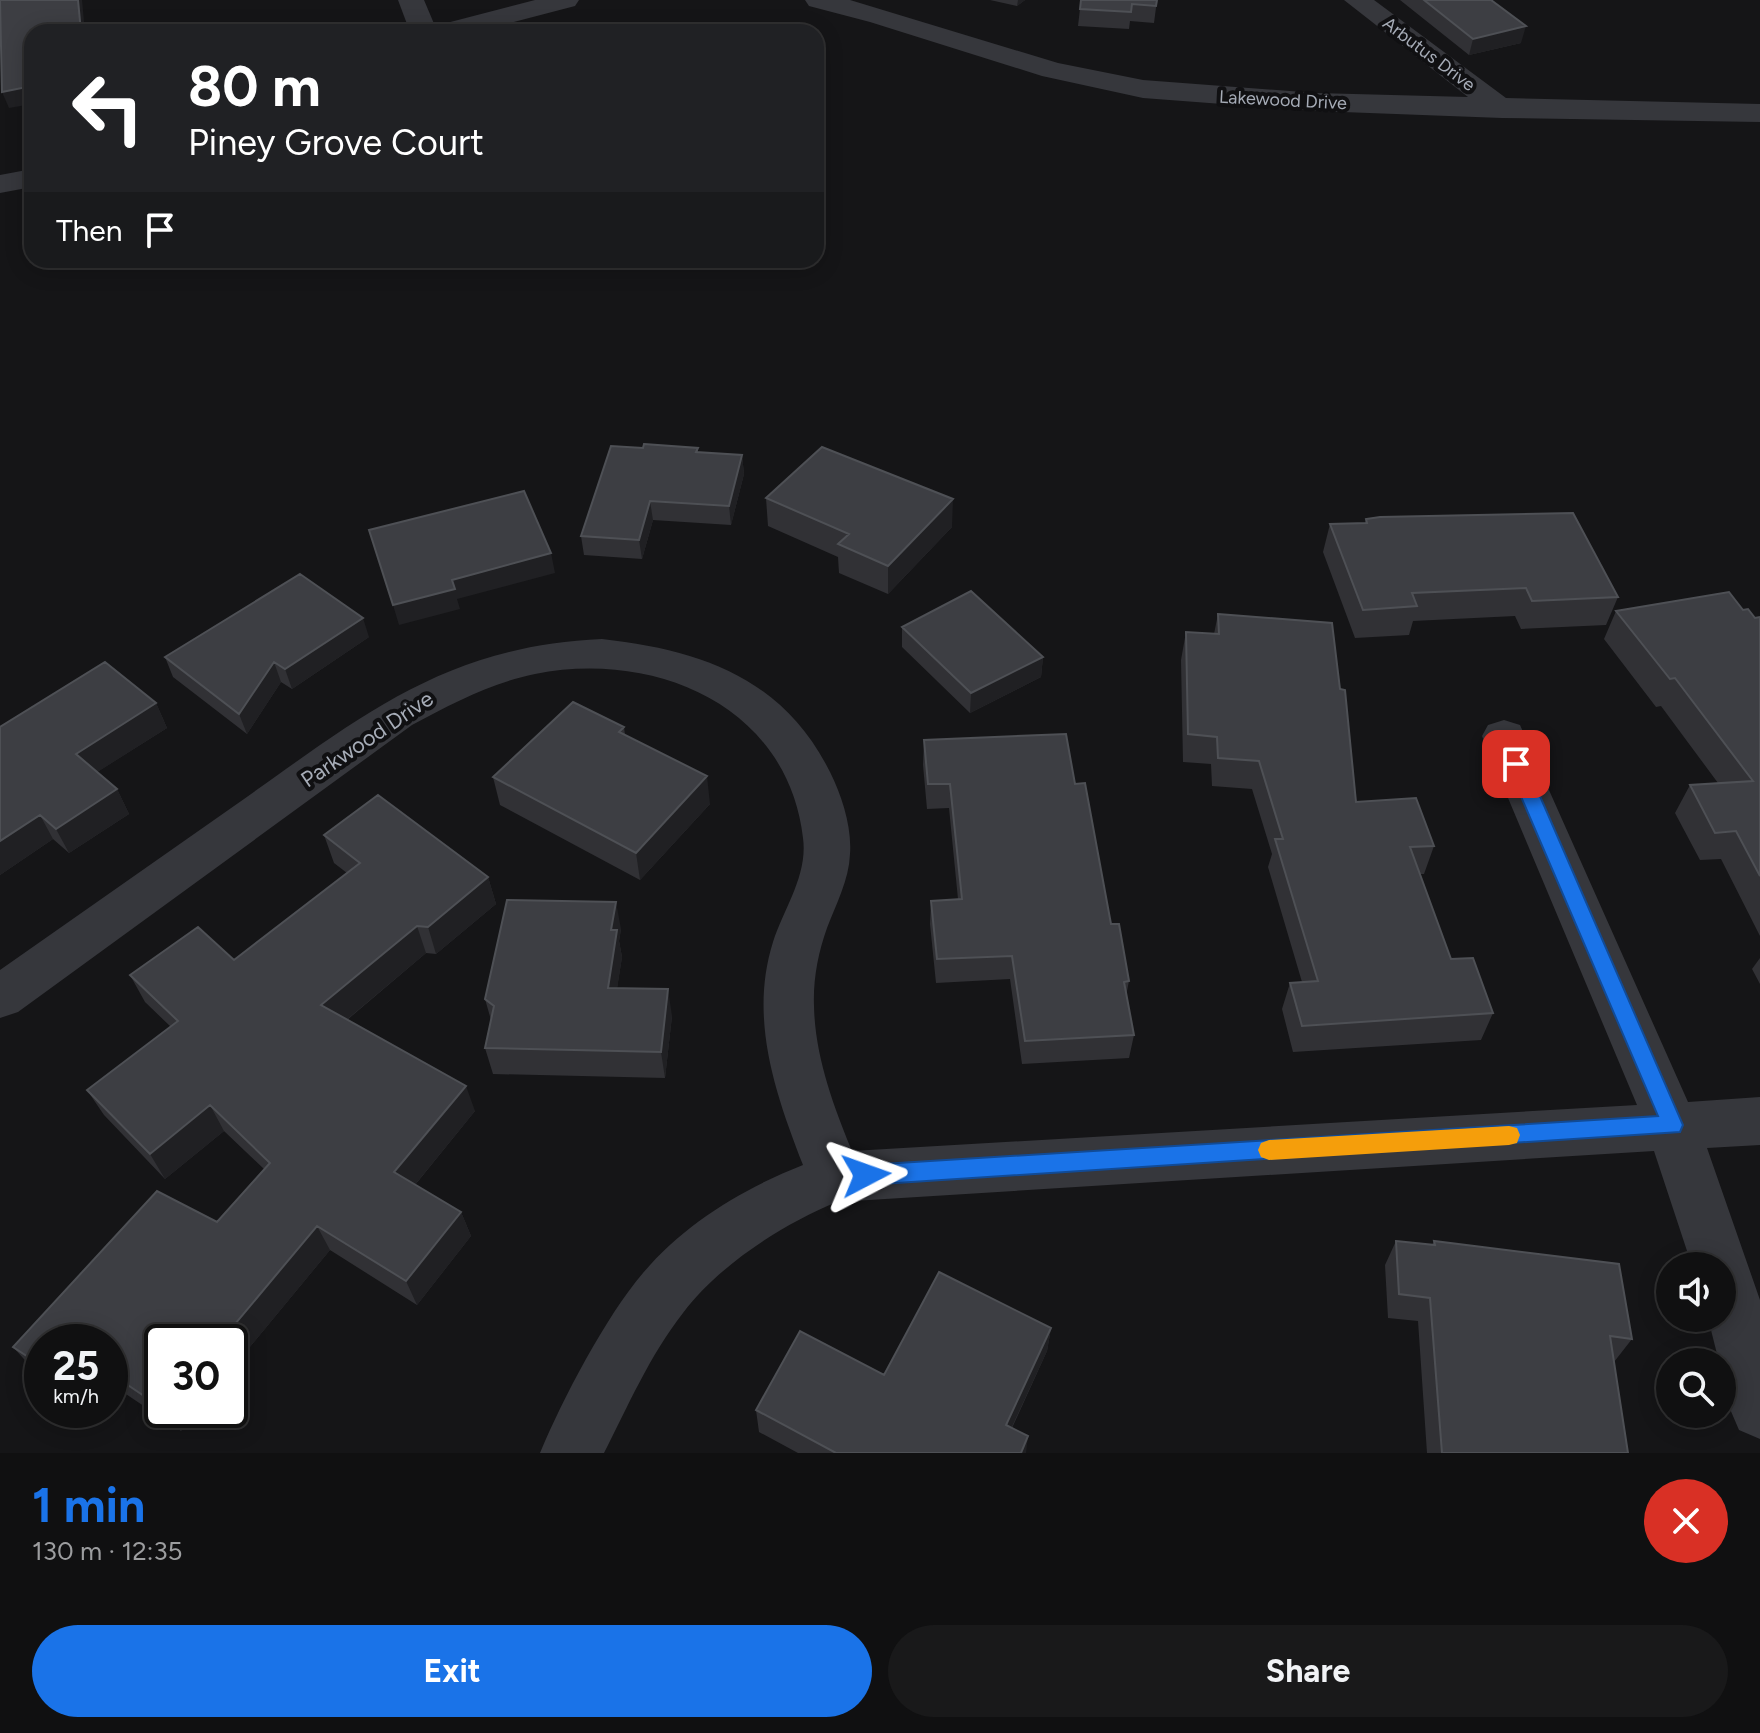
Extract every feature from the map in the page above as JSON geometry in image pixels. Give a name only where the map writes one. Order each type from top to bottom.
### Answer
[{"type":"street","points":[[411,0],[421,24]]},
{"type":"street","points":[[474,24],[566,0]]},
{"type":"street","name":"Lakewood Drive","points":[[818,0],[874,8],[1052,70],[1143,89],[1301,101],[1502,109],[1760,113]]},
{"type":"street","name":"Arbutus Drive","points":[[1357,0],[1502,109]]},
{"type":"street","points":[[0,184],[24,180]]},
{"type":"street","name":"Parkwood Drive","points":[[0,997],[397,714],[444,689],[501,668],[555,656],[604,655],[655,660],[704,675],[746,699],[779,726],[803,757],[821,797],[828,844],[818,892],[797,943],[788,984],[787,1026],[801,1094],[835,1177]]},
{"type":"street","points":[[1504,736],[1672,1125],[1715,1252]]},
{"type":"street","points":[[571,1453],[621,1358],[663,1292],[716,1242],[779,1200],[835,1177],[1760,1121]]},
{"type":"street","points":[[1736,1314],[1760,1409]]},
{"type":"building","points":[[0,0],[78,0],[80,24],[24,24],[24,88],[2,92]]},
{"type":"building","points":[[1081,0],[1157,0],[1156,6],[1132,4],[1131,12],[1080,9]]},
{"type":"building","points":[[1424,0],[1491,0],[1526,26],[1473,39]]},
{"type":"building","points":[[644,444],[742,455],[729,506],[650,501],[639,540],[581,536],[611,446],[643,448]]},
{"type":"building","points":[[822,447],[953,499],[888,566],[838,544],[849,534],[766,498]]},
{"type":"building","points":[[524,491],[551,553],[452,580],[455,589],[393,605],[369,530]]},
{"type":"building","points":[[1573,513],[1618,597],[1532,601],[1526,588],[1412,593],[1417,606],[1363,610],[1330,524],[1367,523],[1366,519],[1380,517]]},
{"type":"building","points":[[300,574],[363,618],[285,669],[274,662],[239,714],[165,657]]},
{"type":"building","points":[[971,591],[1043,657],[971,693],[902,627]]},
{"type":"building","points":[[1729,592],[1743,610],[1748,609],[1755,618],[1760,617],[1760,876],[1736,831],[1715,833],[1690,785],[1753,781],[1675,678],[1670,679],[1616,611]]},
{"type":"building","points":[[1218,614],[1332,623],[1340,689],[1345,690],[1356,802],[1416,798],[1434,846],[1410,847],[1451,959],[1473,958],[1493,1013],[1302,1026],[1290,983],[1318,981],[1275,839],[1283,839],[1259,761],[1218,758],[1217,737],[1188,734],[1186,632],[1219,634]]},
{"type":"building","points":[[105,662],[156,703],[76,754],[117,789],[56,829],[40,815],[0,841],[0,727]]},
{"type":"building","points":[[573,702],[624,727],[619,732],[707,776],[636,853],[493,777]]},
{"type":"building","points":[[1066,734],[1075,784],[1085,783],[1111,924],[1119,924],[1129,981],[1124,982],[1134,1035],[1025,1041],[1012,956],[937,959],[931,901],[962,899],[950,784],[928,784],[924,740]]},
{"type":"building","points":[[378,795],[488,877],[428,927],[417,926],[321,1005],[466,1086],[394,1172],[461,1212],[406,1281],[317,1226],[235,1324],[144,1324],[144,1396],[128,1385],[128,1324],[34,1324],[157,1191],[217,1222],[270,1163],[210,1105],[150,1154],[87,1090],[178,1021],[130,975],[198,927],[234,960],[360,863],[324,835]]},
{"type":"building","points":[[507,900],[616,902],[611,930],[617,930],[608,988],[668,989],[661,1052],[485,1048],[494,1006],[485,999]]},
{"type":"building","points":[[1396,1241],[1435,1245],[1434,1241],[1619,1264],[1632,1339],[1610,1336],[1628,1453],[1442,1453],[1430,1298],[1399,1294]]},
{"type":"building","points":[[939,1272],[1051,1328],[1006,1425],[1028,1436],[1021,1453],[836,1453],[756,1410],[800,1331],[884,1375]]},
{"type":"building","points":[[24,1335],[24,1354],[13,1347]]},
{"type":"slow traffic","points":[[1269,1150],[1509,1135]]},
{"type":"route","points":[[866,1175],[1672,1125],[1516,764]]}]
